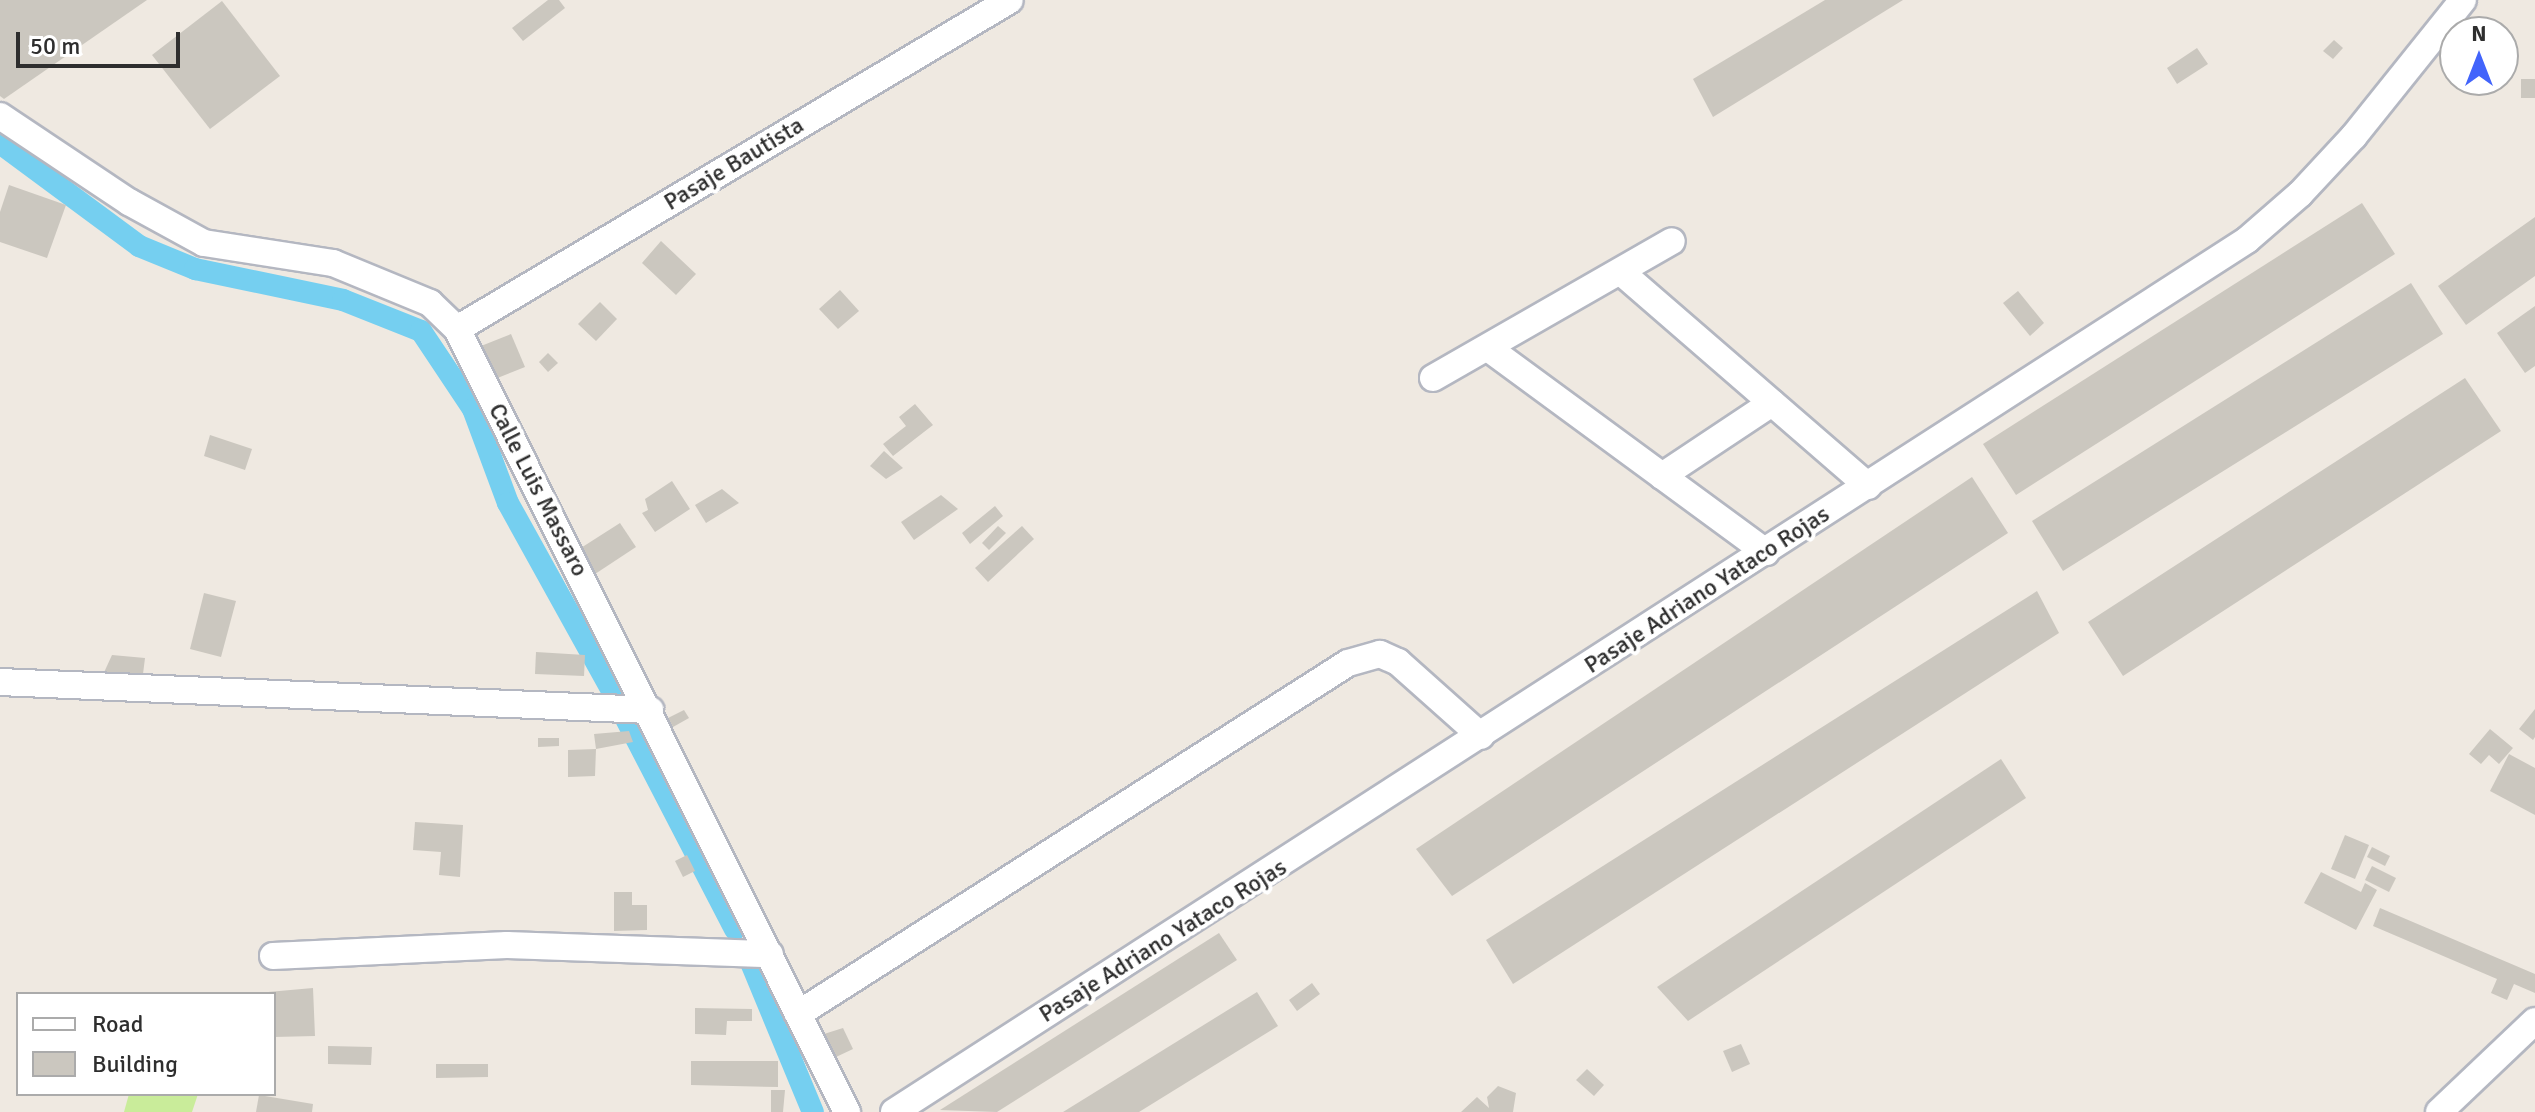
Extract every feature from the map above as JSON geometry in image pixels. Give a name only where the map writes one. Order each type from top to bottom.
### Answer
[{"type":"street","name":"Pasaje Bautista","points":[[457,329],[1010,0]]},
{"type":"street","name":"Pasaje Adriano Yataco Rojas","points":[[894,1112],[2247,240],[2354,136],[2463,0]]},
{"type":"street","name":"Calle Luis Massaro","points":[[0,116],[129,202],[204,243],[333,263],[430,303],[457,329],[650,710],[847,1112]]},
{"type":"street","points":[[1433,378],[1672,241]]},
{"type":"street","points":[[1621,272],[1868,486]]},
{"type":"street","points":[[1488,348],[1766,552]]},
{"type":"street","points":[[1662,476],[1772,403]]},
{"type":"street","points":[[798,1014],[1348,663],[1380,654],[1398,662],[1481,736]]},
{"type":"street","points":[[0,682],[650,710]]},
{"type":"street","points":[[273,956],[507,945],[770,954]]},
{"type":"street","points":[[2439,1112],[2535,1021]]},
{"type":"green space","points":[[128,1096],[197,1096],[192,1112],[124,1112]]},
{"type":"building","points":[[0,0],[147,0],[4,99],[0,96]]},
{"type":"building","points":[[548,0],[559,0],[565,8],[523,41],[512,28]]},
{"type":"building","points":[[1825,0],[1903,0],[1713,117],[1693,79]]},
{"type":"building","points":[[222,1],[280,76],[210,129],[152,55]]},
{"type":"building","points":[[2334,40],[2343,48],[2333,59],[2323,51]]},
{"type":"building","points":[[2197,48],[2208,64],[2177,84],[2167,68]]},
{"type":"building","points":[[2521,79],[2535,79],[2535,98],[2521,98]]},
{"type":"building","points":[[9,185],[66,205],[47,258],[0,242],[0,212]]},
{"type":"building","points":[[2362,203],[2395,254],[2016,495],[1983,444]]},
{"type":"building","points":[[2535,217],[2535,276],[2466,325],[2438,286]]},
{"type":"building","points":[[661,241],[696,274],[676,295],[642,263]]},
{"type":"building","points":[[2411,283],[2443,334],[2063,571],[2032,521]]},
{"type":"building","points":[[840,290],[859,311],[838,329],[819,309]]},
{"type":"building","points":[[2018,291],[2044,323],[2030,336],[2003,303]]},
{"type":"building","points":[[600,302],[617,319],[596,341],[578,324]]},
{"type":"building","points":[[2535,306],[2535,366],[2525,373],[2497,333]]},
{"type":"building","points":[[511,334],[525,367],[485,383],[476,348]]},
{"type":"building","points":[[548,353],[558,363],[548,372],[539,362]]},
{"type":"building","points":[[2465,378],[2501,431],[2123,676],[2088,622]]},
{"type":"building","points":[[915,404],[933,425],[893,456],[883,444],[906,426],[899,417]]},
{"type":"building","points":[[210,435],[252,449],[245,470],[204,456]]},
{"type":"building","points":[[884,451],[903,468],[886,479],[870,466]]},
{"type":"building","points":[[1972,477],[2008,533],[1452,896],[1416,849]]},
{"type":"building","points":[[672,481],[690,509],[655,532],[642,513],[648,510],[645,499]]},
{"type":"building","points":[[722,489],[739,503],[706,523],[695,505]]},
{"type":"building","points":[[941,495],[958,509],[914,540],[901,522]]},
{"type":"building","points":[[995,506],[1003,516],[970,544],[962,533]]},
{"type":"building","points":[[620,523],[636,547],[589,578],[573,553]]},
{"type":"building","points":[[998,526],[1006,533],[989,550],[982,543]]},
{"type":"building","points":[[1022,526],[1034,539],[988,582],[975,568]]},
{"type":"building","points":[[2037,591],[2059,633],[1513,984],[1486,940]]},
{"type":"building","points":[[204,593],[236,601],[221,657],[190,649]]},
{"type":"building","points":[[536,652],[585,655],[584,676],[535,674]]},
{"type":"building","points":[[112,655],[145,658],[142,682],[101,679]]},
{"type":"building","points":[[2535,709],[2535,737],[2533,740],[2519,729]]},
{"type":"building","points":[[684,710],[689,718],[673,727],[668,718]]},
{"type":"building","points":[[2490,729],[2513,748],[2499,764],[2489,755],[2481,764],[2469,754]]},
{"type":"building","points":[[629,731],[633,742],[596,749],[594,734]]},
{"type":"building","points":[[538,738],[559,738],[559,746],[538,747]]},
{"type":"building","points":[[596,749],[595,776],[568,777],[568,750]]},
{"type":"building","points":[[2509,754],[2535,768],[2535,815],[2490,791]]},
{"type":"building","points":[[2001,759],[2026,798],[1688,1021],[1657,987]]},
{"type":"building","points":[[415,822],[463,825],[460,877],[439,875],[441,852],[413,850]]},
{"type":"building","points":[[2345,835],[2369,845],[2355,879],[2331,869]]},
{"type":"building","points":[[2372,847],[2390,856],[2385,866],[2367,857]]},
{"type":"building","points":[[687,855],[695,871],[683,877],[675,861]]},
{"type":"building","points":[[2372,866],[2396,878],[2389,892],[2365,880]]},
{"type":"building","points":[[2321,872],[2361,892],[2365,883],[2377,890],[2356,930],[2304,903]]},
{"type":"building","points":[[614,892],[632,892],[632,905],[647,905],[647,930],[614,931]]},
{"type":"building","points":[[2380,908],[2535,974],[2535,993],[2514,984],[2507,1000],[2491,993],[2497,979],[2373,926]]},
{"type":"building","points":[[1219,933],[1237,960],[997,1112],[940,1110]]},
{"type":"building","points":[[1312,983],[1320,994],[1297,1011],[1289,1000]]},
{"type":"building","points":[[313,988],[315,1036],[276,1037],[276,992],[268,992]]},
{"type":"building","points":[[1257,992],[1278,1026],[1139,1112],[1063,1112]]},
{"type":"building","points":[[695,1008],[752,1009],[752,1021],[727,1021],[726,1035],[695,1034]]},
{"type":"building","points":[[843,1028],[853,1049],[836,1057],[824,1034]]},
{"type":"building","points":[[1741,1044],[1750,1064],[1732,1072],[1723,1051]]},
{"type":"building","points":[[328,1046],[372,1047],[371,1065],[328,1064]]},
{"type":"building","points":[[691,1061],[778,1061],[778,1087],[691,1085]]},
{"type":"building","points":[[436,1064],[488,1064],[488,1077],[436,1078]]},
{"type":"building","points":[[1587,1069],[1604,1085],[1594,1096],[1576,1080]]},
{"type":"building","points":[[1498,1086],[1516,1093],[1513,1112],[1461,1112],[1477,1097],[1489,1108],[1487,1097]]},
{"type":"building","points":[[771,1090],[785,1090],[783,1112],[771,1112]]},
{"type":"building","points":[[259,1096],[313,1104],[312,1112],[256,1112]]},
{"type":"waterway","points":[[0,143],[139,246],[195,269],[343,300],[421,331],[473,409],[508,503],[612,691]]},
{"type":"waterway","points":[[625,717],[735,929]]},
{"type":"waterway","points":[[752,965],[813,1112]]}]
